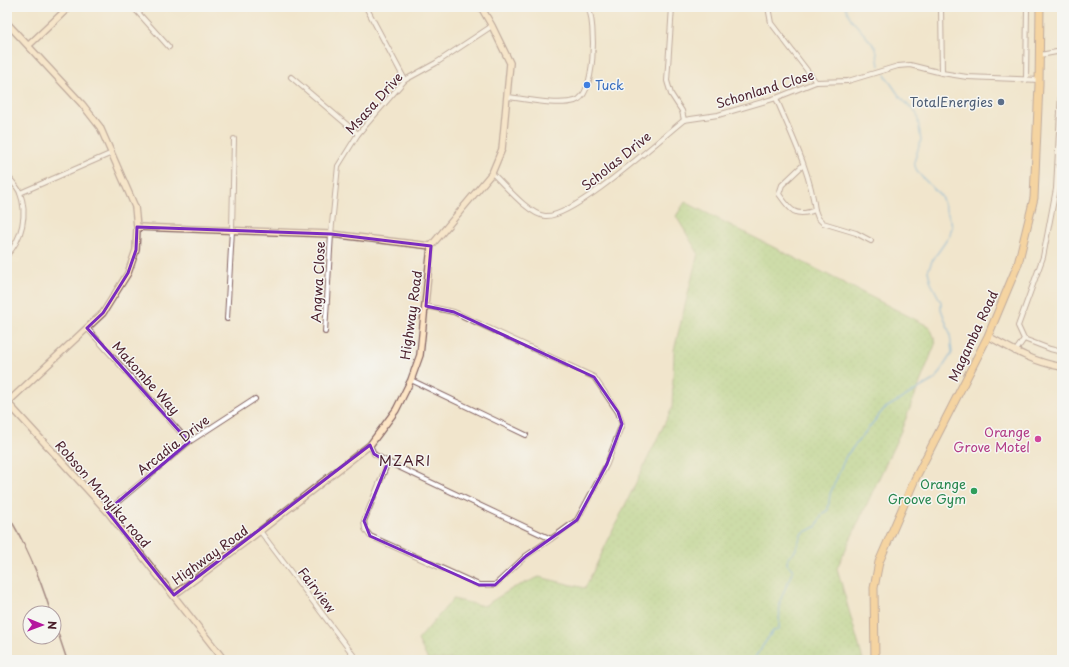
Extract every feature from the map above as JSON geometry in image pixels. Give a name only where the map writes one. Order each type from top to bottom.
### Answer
[{"type":"highway","name":"Magamba Road","points":[[875,660],[874,588],[879,562],[915,479],[988,336],[1018,264],[1034,198],[1040,55],[1040,7]]},
{"type":"street","points":[[29,45],[69,7]]},
{"type":"street","points":[[133,7],[169,47]]},
{"type":"street","points":[[366,7],[405,80]]},
{"type":"street","points":[[137,227],[331,234],[431,246],[492,173],[502,149],[510,63],[481,7]]},
{"type":"street","points":[[508,97],[558,102],[575,101],[582,98],[590,80],[594,33],[592,15],[588,7]]},
{"type":"street","points":[[672,7],[667,81],[671,94],[682,111],[684,120]]},
{"type":"street","points":[[768,7],[771,23],[816,82]]},
{"type":"street","points":[[942,7],[942,73]]},
{"type":"street","points":[[1026,80],[1027,7]]},
{"type":"street","points":[[7,23],[82,104],[100,127],[134,207],[137,227],[136,250],[128,273],[103,313],[7,403]]},
{"type":"street","name":"Msasa Drive","points":[[331,234],[338,166],[358,134],[405,80],[436,63],[492,26]]},
{"type":"street","points":[[1040,55],[1062,51]]},
{"type":"street","name":"Schonland Close","points":[[684,120],[718,115],[776,98],[816,82],[848,81],[904,65],[942,73],[1039,80]]},
{"type":"street","points":[[1062,73],[1056,189],[1043,256],[1018,326],[1024,339],[1050,350],[1062,352]]},
{"type":"street","points":[[291,77],[358,134]]},
{"type":"street","points":[[776,98],[812,189],[815,210],[818,218],[823,223],[856,233],[871,241]]},
{"type":"street","name":"Scholas Drive","points":[[492,173],[533,212],[546,216],[559,214],[587,198],[684,120]]},
{"type":"street","points":[[227,319],[232,230],[234,139]]},
{"type":"street","points":[[20,193],[112,153]]},
{"type":"street","points":[[803,165],[782,185],[779,194],[790,210],[804,214],[815,210]]},
{"type":"street","points":[[7,175],[20,193],[25,223],[12,250],[7,255]]},
{"type":"street","name":"Angwa Close","points":[[325,332],[331,234]]},
{"type":"street","name":"Highway Road","points":[[174,595],[260,531],[370,445],[396,410],[411,380],[420,355],[431,246]]},
{"type":"street","points":[[388,462],[364,521],[365,529],[370,536],[479,585],[495,585],[526,556],[577,520],[607,464],[622,424],[618,412],[594,377],[454,312],[426,306]]},
{"type":"street","name":"Makombe Way","points":[[87,328],[189,442]]},
{"type":"street","points":[[988,336],[1015,352],[1062,367]]},
{"type":"street","points":[[1015,352],[1024,339]]},
{"type":"street","points":[[411,380],[526,435]]},
{"type":"street","name":"Arcadia Drive","points":[[107,511],[189,442],[255,399]]},
{"type":"street","name":"Robson Manyika road","points":[[7,403],[107,511],[224,660]]},
{"type":"street","points":[[370,445],[374,454],[388,462],[551,539]]},
{"type":"street","name":"Fairview","points":[[260,531],[357,660]]},
{"type":"highlighted area","points":[[137,227],[331,234],[431,246],[426,306],[454,312],[594,377],[618,412],[622,424],[607,464],[577,520],[526,556],[495,585],[479,585],[370,536],[364,521],[388,462],[374,454],[370,445],[174,595],[107,511],[189,442],[87,328],[103,313],[128,273],[136,250]]},
{"type":"green space","points":[[685,202],[930,327],[936,342],[901,431],[837,568],[863,660],[428,660],[418,640],[453,599],[484,606],[513,588],[539,577],[585,588],[672,408],[674,350],[698,253],[676,216]]},
{"type":"waterway","points":[[845,7],[851,19],[876,48],[879,66]]},
{"type":"waterway","points":[[753,660],[773,631],[779,630],[780,601],[793,570],[787,564],[788,558],[795,551],[802,533],[816,527],[823,513],[828,510],[830,494],[846,456],[884,409],[935,379],[952,353],[950,334],[941,309],[941,302],[931,283],[928,271],[932,261],[950,235],[952,225],[941,196],[916,169],[914,162],[921,140],[917,114],[900,97],[885,75]]},
{"type":"railway","points":[[7,514],[21,538],[32,562],[48,605]]},
{"type":"railway","points":[[62,645],[67,660]]},
{"type":"place","name":"Tuck","points":[[587,85]]},
{"type":"place","name":"TotalEnergies","points":[[1001,102]]},
{"type":"place","name":"Orange Grove Motel","points":[[1038,439]]},
{"type":"place","name":"Orange Groove Gym","points":[[974,491]]},
{"type":"district","name":"MZARI","points":[[405,461]]}]
